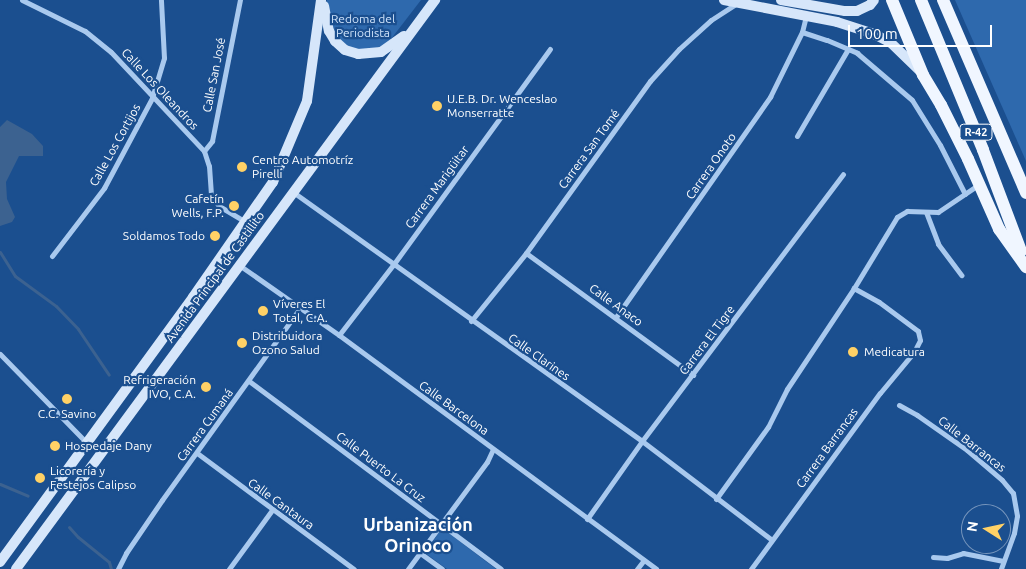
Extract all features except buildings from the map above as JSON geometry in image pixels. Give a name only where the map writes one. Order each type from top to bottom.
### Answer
[{"type":"main road","points":[[322,0],[328,31],[335,42],[345,50],[355,54],[381,52],[395,43],[435,2]]},
{"type":"main road","name":"Avenida Principal de Castillito","points":[[0,562],[273,182],[307,101],[322,0]]},
{"type":"main road","points":[[724,0],[806,16],[874,34],[896,47],[923,75]]},
{"type":"main road","points":[[781,0],[845,11],[857,11],[870,5],[874,0]]},
{"type":"main road","name":"R-42","points":[[892,0],[923,75],[941,105],[999,229],[1026,266]]},
{"type":"main road","name":"R-42","points":[[922,0],[983,150],[1026,266]]},
{"type":"main road","name":"R-42","points":[[943,0],[1026,193]]},
{"type":"main road","name":"Avenida Principal de Castillito","points":[[16,569],[238,265],[435,2]]},
{"type":"street","name":"Calle Los Oleandros","points":[[22,0],[92,36],[112,52],[152,98],[204,151]]},
{"type":"street","name":"Calle Los Cortijos","points":[[52,256],[104,188],[152,98],[164,58],[161,0]]},
{"type":"street","name":"Calle San José","points":[[204,151],[212,141],[240,0]]},
{"type":"street","name":"Carrera San Tomé","points":[[471,322],[526,254],[650,81],[679,49],[711,20],[737,2]]},
{"type":"street","name":"Carrera Onoto","points":[[616,317],[770,97],[802,32],[806,16]]},
{"type":"street","points":[[802,32],[848,49],[888,78],[912,100],[940,145],[965,194]]},
{"type":"street","name":"Carrera Marigüitar","points":[[338,335],[393,265],[550,49]]},
{"type":"street","points":[[797,136],[848,49]]},
{"type":"street","points":[[204,151],[209,166],[211,195],[219,206],[246,222]]},
{"type":"street","name":"Carrera El Tigre","points":[[587,519],[642,442],[843,174]]},
{"type":"street","points":[[716,499],[768,428],[787,389],[854,288],[897,217],[907,211],[938,212],[978,185]]},
{"type":"street","name":"Calle Clarines","points":[[293,192],[471,322],[642,442],[772,540]]},
{"type":"street","points":[[926,212],[938,244],[961,275]]},
{"type":"street","name":"Calle Anaco","points":[[526,254],[616,317],[693,375]]},
{"type":"street","name":"Calle Barcelona","points":[[238,265],[338,335],[656,569]]},
{"type":"street","name":"Carrera Barrancas","points":[[751,569],[880,394],[914,352],[920,340],[918,331],[879,302],[854,288]]},
{"type":"street","name":"Carrera Cumaná","points":[[118,569],[126,553],[162,500],[249,381],[299,308]]},
{"type":"street","points":[[0,354],[87,443]]},
{"type":"street","name":"Calle Puerto La Cruz","points":[[249,381],[501,569]]},
{"type":"street","name":"Calle Barrancas","points":[[899,405],[917,415],[967,450],[1002,480],[1013,493],[1017,516],[1014,533],[1003,561],[1002,569]]},
{"type":"street","points":[[408,569],[487,462],[493,449]]},
{"type":"street","name":"Calle Cantaura","points":[[197,453],[354,569]]},
{"type":"street","points":[[229,569],[272,510]]},
{"type":"street","points":[[420,553],[442,569]]},
{"type":"street","points":[[933,557],[947,558],[963,553],[1003,561]]},
{"type":"street","points":[[637,569],[644,560]]},
{"type":"green space","name":"Redoma del Periodista","points":[[327,0],[421,0],[381,52],[358,54],[336,37],[327,14]]},
{"type":"green space","points":[[955,0],[1026,0],[1026,161]]},
{"type":"green space","points":[[442,528],[496,569],[447,569],[425,553]]},
{"type":"shaded area","points":[[7,120],[32,134],[43,146],[43,156],[19,156],[6,182],[7,199],[15,217],[12,222],[0,226],[0,127]]},
{"type":"waterway","points":[[0,252],[15,276],[56,306],[78,329],[109,375]]},
{"type":"waterway","points":[[0,484],[28,496]]},
{"type":"waterway","points":[[69,527],[78,537],[109,562],[111,569]]},
{"type":"place","name":"U.E.B. Dr. Wenceslao Monserratte","points":[[437,106]]},
{"type":"place","name":"Centro Automotríz Pirelli","points":[[242,167]]},
{"type":"place","name":"Cafetín Wells, F.P.","points":[[234,206]]},
{"type":"place","name":"Soldamos Todo","points":[[215,236]]},
{"type":"place","name":"Víveres El Total, C.A.","points":[[263,311]]},
{"type":"place","name":"Distribuidora Ozono Salud","points":[[242,343]]},
{"type":"place","name":"Medicatura","points":[[853,352]]},
{"type":"place","name":"Refrigeración IVO, C.A.","points":[[206,387]]},
{"type":"place","name":"C.C. Savino","points":[[67,399]]},
{"type":"place","name":"Hospedaje Dany","points":[[55,446]]},
{"type":"place","name":"Licorería y Festejos Calipso","points":[[40,478]]},
{"type":"district","name":"Urbanización Orinoco","points":[[418,535]]}]
